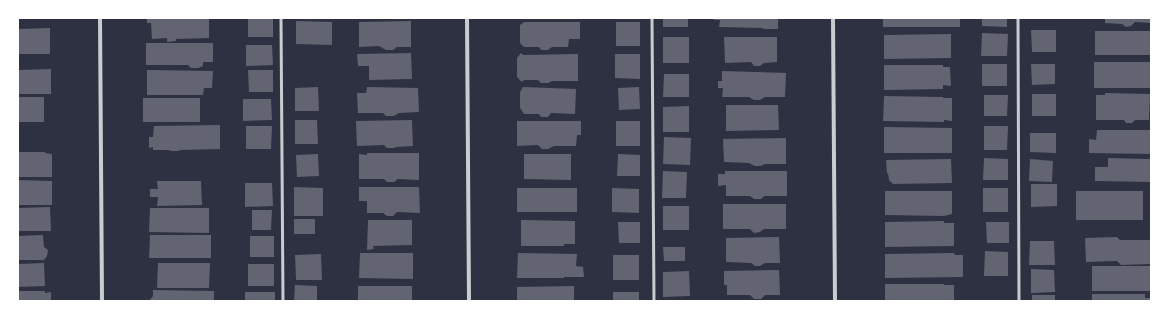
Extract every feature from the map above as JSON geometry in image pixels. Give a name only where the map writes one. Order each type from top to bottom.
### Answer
[{"type":"street","points":[[100,18],[102,301]]},
{"type":"street","points":[[467,18],[469,301]]},
{"type":"street","points":[[833,18],[834,301]]},
{"type":"lane","points":[[281,18],[283,301]]},
{"type":"lane","points":[[652,18],[654,301]]},
{"type":"lane","points":[[1018,18],[1019,301]]},
{"type":"building","points":[[147,18],[209,18],[209,38],[176,39],[176,41],[167,42],[167,38],[152,39],[151,23],[147,23]]},
{"type":"building","points":[[248,18],[273,18],[273,37],[248,37]]},
{"type":"building","points":[[663,18],[688,18],[688,27],[663,27]]},
{"type":"building","points":[[714,18],[778,18],[778,29],[719,27],[720,20],[714,20]]},
{"type":"building","points":[[883,18],[960,18],[960,27],[883,27]]},
{"type":"building","points":[[982,18],[1007,18],[1007,27],[982,26]]},
{"type":"building","points":[[1105,18],[1151,18],[1151,23],[1135,22],[1131,26],[1126,27],[1122,24],[1105,23]]},
{"type":"building","points":[[296,21],[332,22],[332,45],[296,44]]},
{"type":"building","points":[[411,21],[411,47],[397,47],[393,50],[386,50],[379,46],[359,47],[359,22]]},
{"type":"building","points":[[524,22],[580,22],[580,39],[569,39],[568,47],[552,47],[548,50],[541,50],[539,47],[524,47],[520,43],[520,25]]},
{"type":"building","points":[[616,22],[640,22],[640,46],[616,46]]},
{"type":"building","points":[[50,28],[50,54],[18,54],[18,29]]},
{"type":"building","points":[[1031,30],[1056,30],[1056,52],[1032,52]]},
{"type":"building","points":[[1095,31],[1151,31],[1151,55],[1095,55]]},
{"type":"building","points":[[982,33],[1008,34],[1007,56],[981,56]]},
{"type":"building","points":[[951,34],[951,58],[884,59],[884,35]]},
{"type":"building","points":[[663,37],[689,37],[689,63],[663,63]]},
{"type":"building","points":[[724,37],[777,37],[777,62],[764,63],[760,66],[754,66],[751,62],[725,63]]},
{"type":"building","points":[[146,43],[213,43],[213,62],[203,62],[203,66],[198,68],[191,68],[188,65],[146,65]]},
{"type":"building","points":[[246,45],[272,45],[273,65],[246,66]]},
{"type":"building","points":[[411,53],[412,79],[369,80],[369,66],[358,66],[357,54]]},
{"type":"building","points":[[521,53],[523,55],[578,54],[578,81],[552,81],[548,83],[541,83],[538,80],[524,80],[522,82],[517,77],[517,58]]},
{"type":"building","points":[[615,54],[640,54],[640,79],[615,78]]},
{"type":"building","points":[[1094,62],[1150,62],[1150,88],[1094,88]]},
{"type":"building","points":[[982,64],[1007,64],[1007,86],[982,86]]},
{"type":"building","points":[[1031,64],[1055,64],[1055,84],[1032,85]]},
{"type":"building","points":[[884,65],[943,65],[943,67],[950,67],[951,86],[943,85],[943,89],[884,90]]},
{"type":"building","points":[[51,69],[51,94],[18,94],[18,70]]},
{"type":"building","points":[[147,70],[213,71],[212,88],[204,88],[203,95],[147,95]]},
{"type":"building","points":[[248,70],[273,70],[273,92],[249,92]]},
{"type":"building","points":[[722,71],[786,73],[785,97],[765,97],[760,100],[754,100],[749,97],[722,97],[723,88],[718,88],[718,81],[722,81]]},
{"type":"building","points":[[664,74],[689,74],[689,97],[663,97]]},
{"type":"building","points":[[318,87],[319,111],[295,111],[295,88]]},
{"type":"building","points":[[367,87],[418,88],[419,112],[399,113],[394,116],[386,116],[383,113],[358,113],[357,93],[366,93]]},
{"type":"building","points":[[523,87],[576,89],[575,114],[551,113],[548,117],[541,117],[539,114],[524,114],[520,108],[520,92]]},
{"type":"building","points":[[639,87],[640,109],[619,110],[618,88]]},
{"type":"building","points":[[1105,93],[1150,94],[1149,120],[1135,120],[1132,123],[1126,123],[1124,120],[1096,120],[1096,95],[1105,95]]},
{"type":"building","points":[[1032,94],[1056,94],[1056,116],[1032,116]]},
{"type":"building","points":[[984,95],[1008,95],[1007,116],[984,116]]},
{"type":"building","points":[[884,96],[952,98],[952,121],[883,121]]},
{"type":"building","points":[[18,97],[44,97],[44,122],[18,122]]},
{"type":"building","points":[[143,98],[200,98],[200,122],[143,122]]},
{"type":"building","points":[[243,99],[271,99],[272,120],[243,121]]},
{"type":"building","points":[[726,105],[778,105],[779,130],[726,131]]},
{"type":"building","points":[[689,106],[689,132],[663,132],[663,107]]},
{"type":"building","points":[[295,120],[317,120],[318,144],[295,144]]},
{"type":"building","points":[[412,120],[413,146],[387,148],[384,145],[357,146],[356,121]]},
{"type":"building","points":[[517,121],[581,121],[581,135],[577,135],[576,146],[554,146],[548,149],[542,149],[538,145],[517,146]]},
{"type":"building","points":[[616,121],[640,121],[640,146],[616,146]]},
{"type":"building","points":[[220,125],[220,149],[171,151],[153,150],[153,147],[149,148],[149,137],[153,137],[154,126]]},
{"type":"building","points":[[246,126],[272,126],[271,149],[246,149]]},
{"type":"building","points":[[984,126],[1008,126],[1007,150],[984,150]]},
{"type":"building","points":[[884,127],[952,128],[952,153],[884,153]]},
{"type":"building","points":[[1097,130],[1150,130],[1150,154],[1089,153],[1089,139],[1096,140]]},
{"type":"building","points":[[1030,133],[1056,133],[1056,153],[1030,152]]},
{"type":"building","points":[[664,137],[691,138],[690,165],[663,164]]},
{"type":"building","points":[[786,138],[786,164],[765,164],[755,166],[749,163],[724,162],[723,139]]},
{"type":"building","points":[[18,152],[45,152],[52,154],[52,177],[18,177]]},
{"type":"building","points":[[367,153],[419,153],[419,180],[398,179],[394,182],[387,182],[384,179],[359,179],[359,154],[367,155]]},
{"type":"building","points":[[318,154],[319,176],[297,177],[296,155]]},
{"type":"building","points":[[524,154],[571,154],[571,180],[524,179]]},
{"type":"building","points":[[618,154],[640,155],[640,176],[617,176]]},
{"type":"building","points":[[984,158],[1008,159],[1008,180],[983,180]]},
{"type":"building","points":[[1108,158],[1150,159],[1150,182],[1095,181],[1095,167],[1108,167]]},
{"type":"building","points":[[951,159],[952,183],[893,184],[889,180],[888,173],[887,174],[886,160]]},
{"type":"building","points":[[1030,159],[1053,161],[1052,182],[1029,181]]},
{"type":"building","points":[[663,171],[687,172],[686,198],[662,198]]},
{"type":"building","points":[[725,171],[787,171],[787,196],[764,196],[761,199],[754,199],[750,196],[726,196],[726,185],[718,186],[718,174],[725,174]]},
{"type":"building","points":[[18,180],[52,181],[52,205],[18,205]]},
{"type":"building","points":[[157,181],[201,181],[202,205],[157,206],[158,197],[150,197],[150,189],[158,189]]},
{"type":"building","points":[[245,183],[272,183],[273,206],[245,207]]},
{"type":"building","points":[[1031,184],[1057,184],[1057,206],[1031,207]]},
{"type":"building","points":[[294,187],[323,188],[323,216],[294,216]]},
{"type":"building","points":[[359,187],[419,187],[420,213],[397,212],[393,216],[387,216],[383,213],[367,213],[367,201],[359,201]]},
{"type":"building","points":[[517,188],[577,188],[577,212],[517,212]]},
{"type":"building","points":[[612,188],[639,189],[639,213],[612,212]]},
{"type":"building","points":[[983,188],[1008,188],[1008,212],[983,212]]},
{"type":"building","points":[[885,191],[952,191],[952,214],[944,216],[885,215]]},
{"type":"building","points":[[1076,191],[1143,191],[1143,220],[1076,220]]},
{"type":"building","points":[[723,204],[786,204],[786,229],[764,229],[760,232],[754,233],[750,229],[723,229]]},
{"type":"building","points":[[663,206],[689,206],[689,230],[663,230]]},
{"type":"building","points":[[50,207],[51,231],[18,231],[18,208]]},
{"type":"building","points":[[150,208],[209,208],[209,233],[149,232]]},
{"type":"building","points":[[252,210],[272,210],[271,230],[252,230]]},
{"type":"building","points":[[294,219],[315,219],[315,234],[294,234]]},
{"type":"building","points":[[368,220],[412,220],[412,245],[373,246],[374,249],[367,250]]},
{"type":"building","points":[[521,220],[575,221],[575,244],[564,244],[564,246],[521,246]]},
{"type":"building","points":[[944,221],[944,223],[954,223],[954,246],[885,247],[885,222]]},
{"type":"building","points":[[618,222],[640,222],[640,243],[619,243]]},
{"type":"building","points":[[986,222],[1009,222],[1009,243],[987,243]]},
{"type":"building","points":[[43,235],[44,247],[48,250],[47,256],[44,260],[18,260],[18,236]]},
{"type":"building","points":[[150,235],[211,235],[211,258],[149,258]]},
{"type":"building","points":[[250,236],[274,236],[274,257],[250,257]]},
{"type":"building","points":[[779,237],[780,263],[765,263],[760,266],[755,266],[751,263],[726,262],[726,238]]},
{"type":"building","points":[[1117,237],[1120,240],[1151,240],[1151,264],[1121,265],[1117,261],[1086,262],[1085,238]]},
{"type":"building","points":[[1030,241],[1054,241],[1055,265],[1029,265]]},
{"type":"building","points":[[663,247],[685,247],[685,261],[664,261]]},
{"type":"building","points":[[985,251],[1008,252],[1008,276],[984,276]]},
{"type":"building","points":[[360,253],[413,253],[413,279],[359,278]]},
{"type":"building","points":[[518,253],[577,254],[576,266],[583,267],[584,277],[517,278]]},
{"type":"building","points":[[954,253],[955,255],[963,255],[963,277],[885,278],[885,254]]},
{"type":"building","points":[[321,254],[322,280],[296,280],[295,255]]},
{"type":"building","points":[[613,255],[639,255],[639,280],[613,280]]},
{"type":"building","points":[[44,263],[45,286],[18,287],[18,264]]},
{"type":"building","points":[[158,263],[210,263],[209,288],[157,288]]},
{"type":"building","points":[[248,264],[274,264],[274,286],[248,286]]},
{"type":"building","points":[[1092,266],[1151,266],[1151,291],[1092,291]]},
{"type":"building","points":[[1031,269],[1054,270],[1055,292],[1031,293]]},
{"type":"building","points":[[779,270],[780,295],[765,295],[761,299],[754,299],[750,295],[727,295],[727,285],[724,285],[724,271]]},
{"type":"building","points":[[689,271],[690,296],[663,297],[663,272]]},
{"type":"building","points":[[885,284],[954,285],[954,301],[885,301]]},
{"type":"building","points":[[295,285],[317,286],[317,301],[294,301]]},
{"type":"building","points":[[358,286],[412,286],[412,301],[358,301]]},
{"type":"building","points":[[574,286],[574,301],[517,301],[517,287]]},
{"type":"building","points":[[153,290],[214,291],[214,301],[149,301],[153,296]]},
{"type":"building","points":[[18,291],[51,292],[51,301],[18,301]]},
{"type":"building","points":[[245,292],[275,292],[275,301],[245,301]]},
{"type":"building","points":[[613,292],[639,292],[639,301],[613,301]]},
{"type":"building","points":[[1092,294],[1145,294],[1145,298],[1151,298],[1151,301],[1092,301]]},
{"type":"building","points":[[1032,295],[1055,295],[1055,301],[1032,301]]}]
